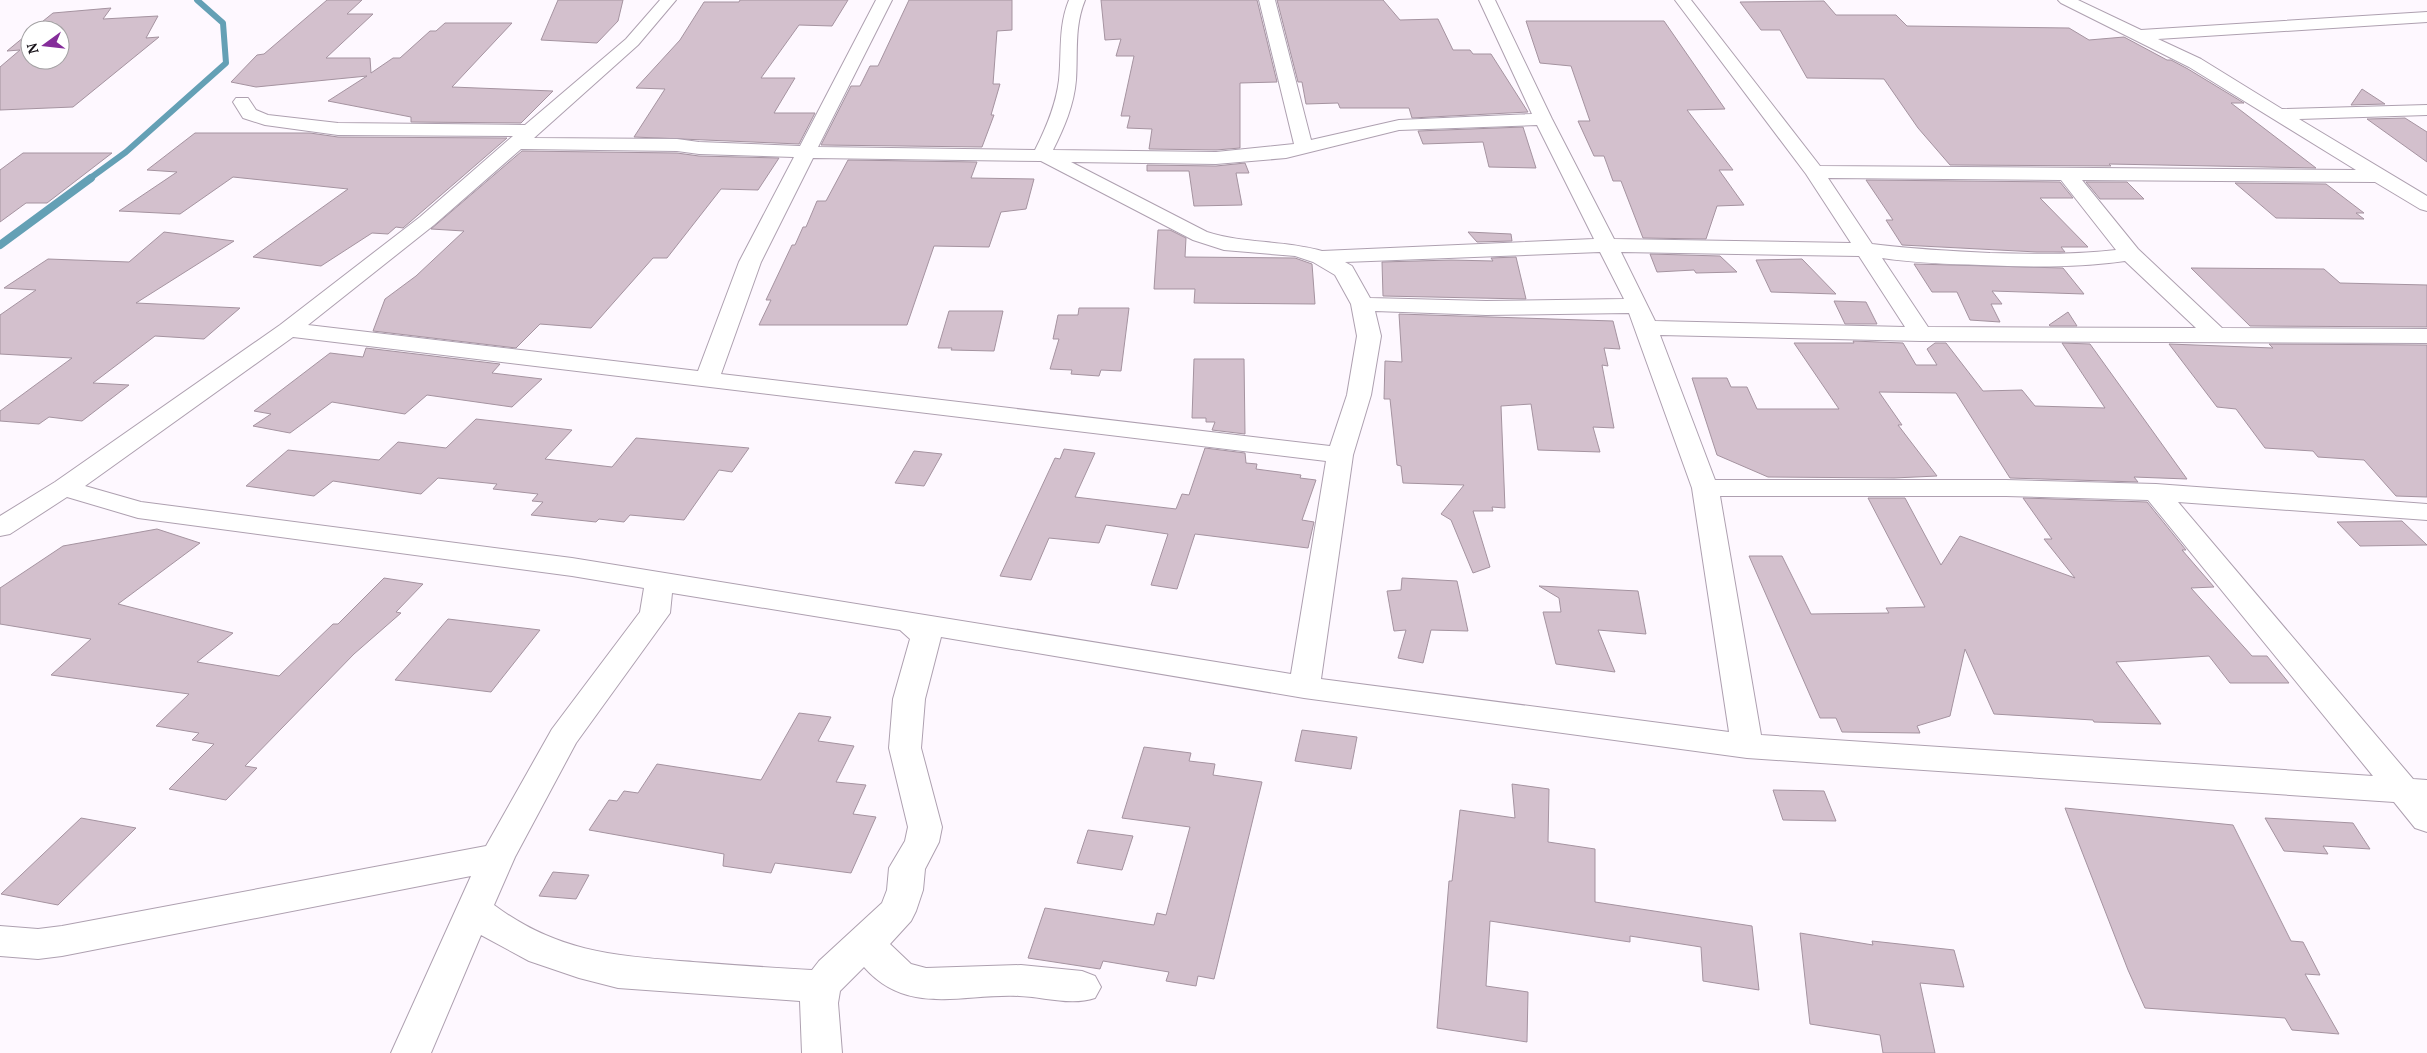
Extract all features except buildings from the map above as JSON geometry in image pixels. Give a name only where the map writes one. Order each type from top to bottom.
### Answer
[{"type":"street","points":[[0,528],[64,488],[288,330],[426,221],[632,42],[668,0]]},
{"type":"street","points":[[707,379],[750,262],[804,152],[884,0]]},
{"type":"street","points":[[1042,154],[1059,120],[1066,91],[1067,43],[1070,22],[1077,0]]},
{"type":"street","points":[[1267,0],[1304,148]]},
{"type":"street","points":[[1487,0],[1542,119],[1638,306],[1705,488],[1746,746]]},
{"type":"street","points":[[1682,0],[1814,172],[1868,250],[1921,334]]},
{"type":"street","points":[[2066,0],[2194,62],[2427,205]]},
{"type":"street","points":[[2140,35],[2427,17]]},
{"type":"street","points":[[242,102],[249,114],[265,120],[338,129],[804,152],[1216,158],[1265,155],[1304,148],[1399,125],[1542,119]]},
{"type":"street","points":[[2279,114],[2427,110]]},
{"type":"street","points":[[1042,154],[1200,236],[1224,244],[1297,250],[1321,257],[1344,272],[1362,304],[1369,336],[1359,395],[1340,454],[1304,687]]},
{"type":"street","points":[[1814,172],[2380,176]]},
{"type":"street","points":[[2067,174],[2130,254],[2216,334]]},
{"type":"street","points":[[1321,257],[1606,245],[1868,250],[1913,256],[2045,261],[2086,260],[2130,254]]},
{"type":"street","points":[[1362,304],[1486,308],[1638,306]]},
{"type":"street","points":[[1647,328],[1921,334],[2427,336]]},
{"type":"street","points":[[288,330],[1340,454]]},
{"type":"street","points":[[64,488],[138,510],[572,567],[1304,687],[1746,746],[2416,792]]},
{"type":"street","points":[[1705,488],[2006,488],[2156,492],[2427,512]]},
{"type":"street","points":[[2156,492],[2416,792],[2427,819]]},
{"type":"street","points":[[411,1053],[497,857],[563,738],[655,613],[659,582]]},
{"type":"street","points":[[822,1053],[819,1003],[821,987],[832,972],[871,938],[898,911],[905,890],[907,868],[922,842],[925,827],[905,748],[909,699],[926,637],[910,623]]},
{"type":"street","points":[[0,942],[38,944],[62,941],[497,857]]},
{"type":"street","points":[[474,910],[490,923],[549,954],[585,965],[618,972],[821,987]]},
{"type":"street","points":[[871,938],[871,949],[883,963],[902,977],[926,983],[958,984],[1002,980],[1029,980],[1082,987]]},
{"type":"waterway","points":[[89,179],[126,152],[226,63],[223,23],[197,0]]},
{"type":"waterway","points":[[0,245],[91,178]]}]
